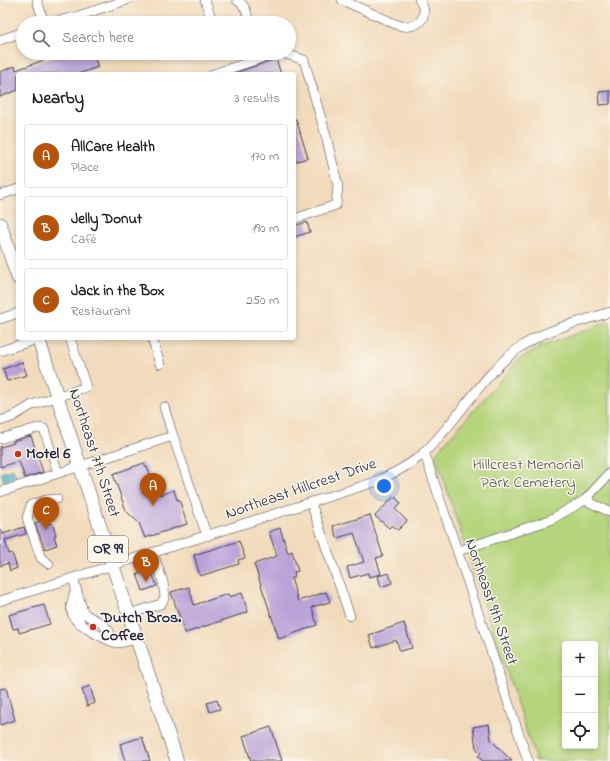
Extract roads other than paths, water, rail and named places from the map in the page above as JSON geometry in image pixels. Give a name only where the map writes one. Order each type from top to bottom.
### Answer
[{"type":"highway","points":[[0,224],[16,267]]},
{"type":"highway","name":"Northeast 7th Street","points":[[39,340],[177,761]]},
{"type":"street","points":[[37,0],[42,16]]},
{"type":"street","points":[[78,16],[127,0]]},
{"type":"street","points":[[205,0],[211,16]]},
{"type":"street","points":[[237,0],[245,8],[247,16]]},
{"type":"street","points":[[342,0],[399,25],[411,26],[417,24],[424,14],[424,8],[419,0]]},
{"type":"street","points":[[0,40],[16,34]]},
{"type":"street","points":[[296,57],[304,60],[325,132],[338,186],[336,205],[296,218]]},
{"type":"street","points":[[219,72],[256,60]]},
{"type":"street","points":[[0,194],[16,190]]},
{"type":"street","name":"Northeast Hillcrest Drive","points":[[0,601],[375,482],[404,467],[424,452],[499,365],[520,347],[542,334],[610,313]]},
{"type":"street","points":[[0,319],[16,314]]},
{"type":"street","points":[[0,351],[32,340]]},
{"type":"street","points":[[0,421],[12,418],[32,405],[57,398],[86,387],[71,340]]},
{"type":"street","points":[[153,340],[160,364]]},
{"type":"street","points":[[164,407],[207,536]]},
{"type":"street","points":[[0,439],[37,428],[44,429],[58,473]]},
{"type":"street","points":[[0,492],[173,436]]},
{"type":"street","name":"Northeast 9th Street","points":[[424,452],[528,761]]},
{"type":"street","points":[[458,551],[550,520],[584,500],[610,474]]},
{"type":"street","points":[[49,564],[40,558],[27,518],[31,506],[46,500],[57,499]]},
{"type":"street","points":[[584,500],[610,512]]},
{"type":"street","points":[[311,503],[350,616]]},
{"type":"street","points":[[129,614],[161,604],[166,597],[163,582],[153,553]]},
{"type":"street","points":[[73,578],[83,612],[103,624],[109,631],[112,641]]},
{"type":"street","points":[[76,589],[72,599],[71,614],[82,626],[112,641],[120,643],[137,638]]},
{"type":"street","points":[[80,606],[78,617],[82,626]]},
{"type":"water","points":[[13,469],[16,477],[4,481],[1,473]]},
{"type":"place","name":"Motel 6","points":[[18,454]]},
{"type":"place","name":"AllCare Health","points":[[153,506]]},
{"type":"place","name":"Jack in the Box","points":[[46,530]]},
{"type":"place","name":"Jelly Donut","points":[[146,582]]},
{"type":"place","name":"Dutch Bros. Coffee","points":[[93,627]]},
{"type":"park label","name":"Hillcrest Memorial Park Cemetery","points":[[528,474]]}]
